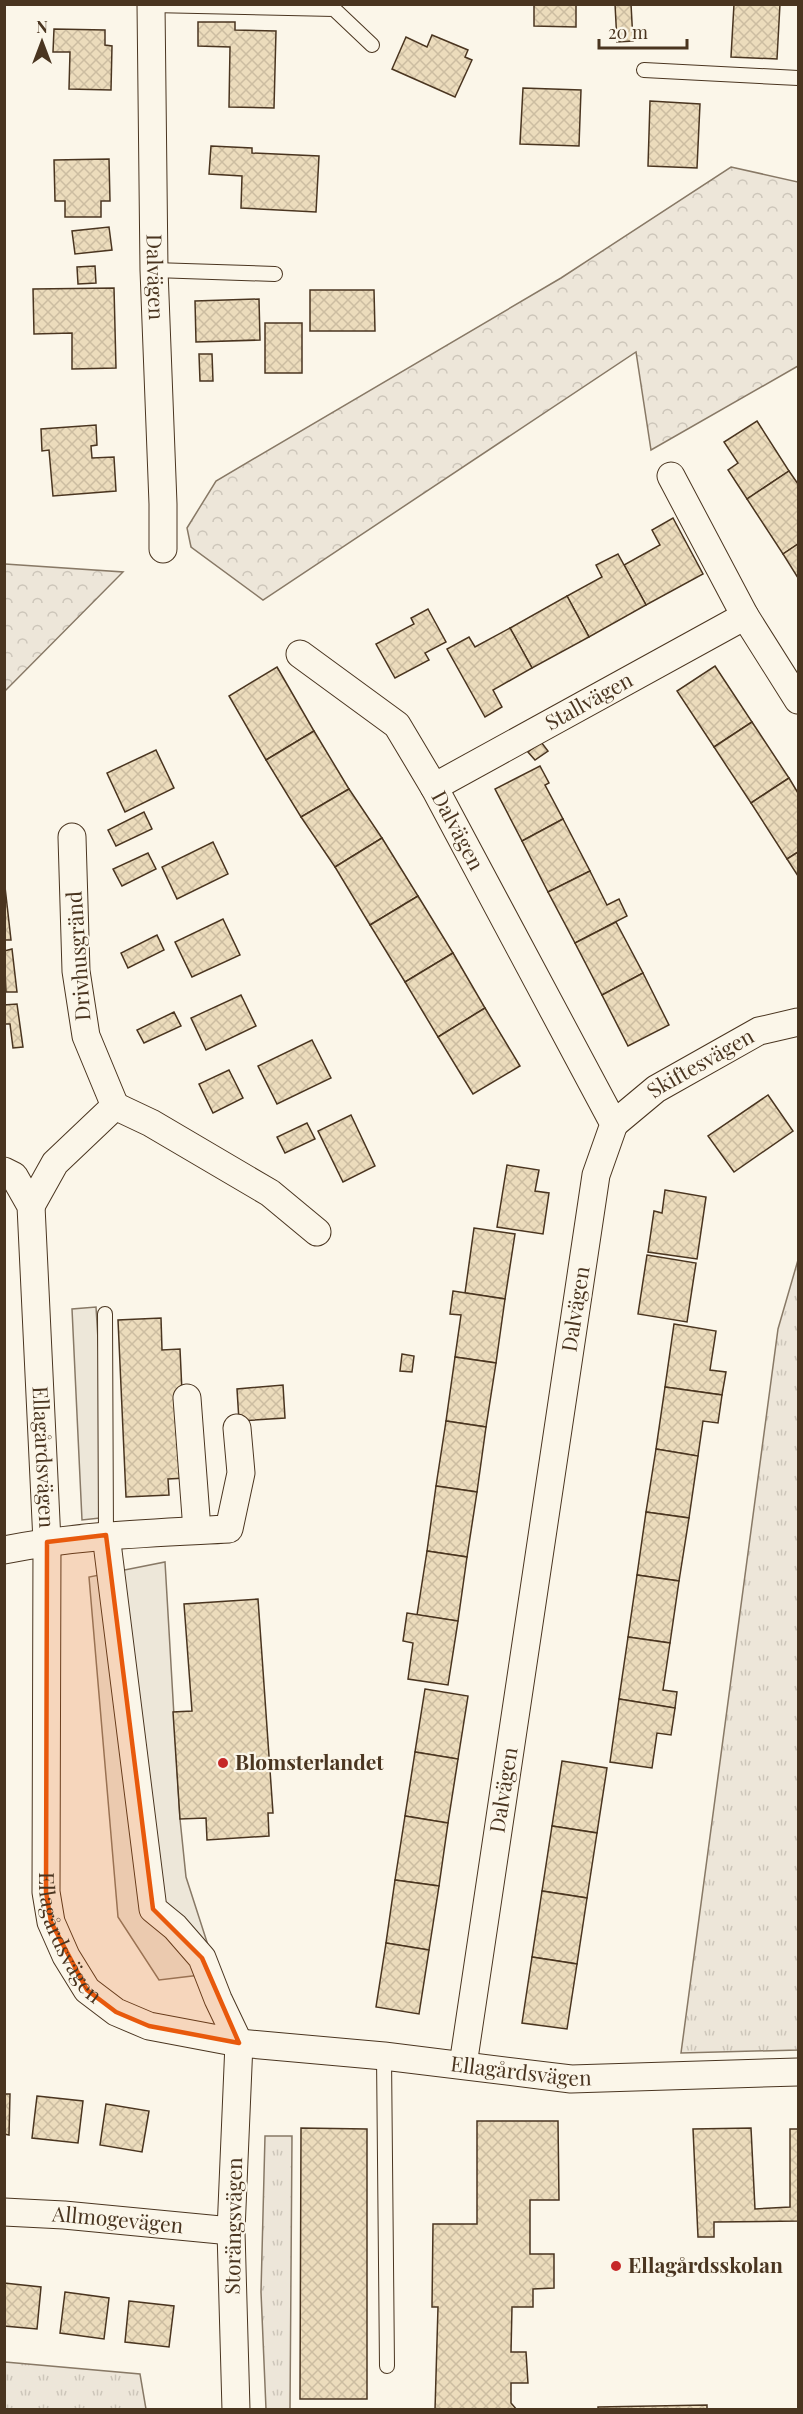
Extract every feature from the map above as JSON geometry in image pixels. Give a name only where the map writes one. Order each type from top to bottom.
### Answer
[{"type":"street","name":"Dalvägen","points":[[151,5],[154,270],[163,549]]},
{"type":"street","points":[[671,476],[745,615],[798,700]]},
{"type":"street","name":"Stallvägen","points":[[434,787],[745,615]]},
{"type":"street","name":"Dalvägen","points":[[300,654],[397,724],[434,787],[614,1124],[596,1175],[463,2065]]},
{"type":"street","name":"Drivhusgränd","points":[[72,837],[76,971],[86,1036],[115,1106]]},
{"type":"street","name":"Skiftesvägen","points":[[614,1124],[656,1089],[749,1037],[759,1032],[798,1022]]},
{"type":"street","points":[[31,1206],[55,1163],[115,1106],[151,1123],[270,1193],[317,1232]]},
{"type":"street","name":"Ellagårdsvägen","points":[[4,1171],[14,1176],[31,1206],[47,1542],[46,1892],[51,1922],[66,1956],[87,1990],[116,2012],[149,2026],[239,2043],[384,2056],[571,2079],[798,2072]]},
{"type":"street","points":[[187,1398],[197,1530]]},
{"type":"street","points":[[4,1550],[106,1535],[229,1528],[241,1473],[237,1428]]},
{"type":"street","points":[[106,1535],[153,1909],[175,1927],[202,1958],[239,2043]]},
{"type":"street","name":"Storängsvägen","points":[[236,2409],[231,2231],[239,2043]]},
{"type":"street","name":"Allmogevägen","points":[[4,2212],[64,2215],[231,2231]]},
{"type":"lane","points":[[151,5],[334,9],[372,45]]},
{"type":"lane","points":[[644,70],[798,78]]},
{"type":"lane","points":[[154,270],[274,274]]},
{"type":"lane","points":[[105,1314],[106,1535]]},
{"type":"lane","points":[[384,2056],[387,2366]]},
{"type":"highlighted area","points":[[106,1535],[153,1909],[202,1958],[239,2043],[149,2026],[116,2012],[87,1990],[51,1922],[46,1892],[47,1542]]},
{"type":"green space","points":[[731,167],[798,182],[798,366],[651,450],[636,352],[263,600],[191,547],[187,528],[216,481],[561,278]]},
{"type":"green space","points":[[4,564],[123,572],[5,691]]},
{"type":"green space","points":[[798,1260],[798,2050],[681,2053],[778,1329]]},
{"type":"green space","points":[[265,2136],[292,2136],[290,2409],[266,2409],[261,2292]]},
{"type":"green space","points":[[5,2362],[140,2374],[146,2409],[5,2409]]},
{"type":"shaded area","points":[[96,1307],[109,1517],[82,1520],[72,1309]]},
{"type":"shaded area","points":[[165,1562],[180,1819],[186,1877],[217,1973],[159,1980],[118,1917],[89,1577]]},
{"type":"building","points":[[534,4],[576,4],[576,27],[534,26]]},
{"type":"building","points":[[615,4],[631,4],[633,41],[617,42]]},
{"type":"building","points":[[734,4],[780,4],[777,59],[731,57]]},
{"type":"building","points":[[198,22],[235,22],[235,30],[276,31],[274,108],[229,107],[230,47],[198,46]]},
{"type":"building","points":[[54,29],[105,30],[105,45],[112,46],[111,90],[69,89],[70,52],[53,52]]},
{"type":"building","points":[[432,35],[468,50],[465,57],[472,60],[455,97],[392,69],[406,37],[427,47]]},
{"type":"building","points":[[523,88],[581,90],[579,146],[520,144]]},
{"type":"building","points":[[650,101],[700,104],[697,168],[648,166]]},
{"type":"building","points":[[211,146],[252,148],[252,153],[319,156],[316,212],[241,208],[242,176],[209,174]]},
{"type":"building","points":[[109,159],[110,201],[101,201],[101,217],[65,217],[65,201],[55,201],[54,160]]},
{"type":"building","points":[[109,227],[112,250],[75,254],[72,231]]},
{"type":"building","points":[[95,266],[96,283],[78,284],[77,267]]},
{"type":"building","points":[[114,288],[116,368],[72,369],[72,333],[34,334],[33,289]]},
{"type":"building","points":[[310,290],[374,290],[375,331],[310,331]]},
{"type":"building","points":[[259,299],[260,340],[196,342],[195,301]]},
{"type":"building","points":[[265,323],[302,323],[302,373],[265,373]]},
{"type":"building","points":[[199,354],[212,354],[213,381],[200,381]]},
{"type":"building","points":[[757,421],[789,471],[747,499],[728,470],[738,463],[724,442]]},
{"type":"building","points":[[96,425],[97,445],[91,446],[92,458],[114,457],[116,491],[53,496],[49,450],[42,451],[41,429]]},
{"type":"building","points":[[789,471],[798,484],[798,544],[783,554],[747,499]]},
{"type":"building","points":[[673,518],[703,574],[646,605],[624,565],[660,545],[652,530]]},
{"type":"building","points":[[798,544],[798,578],[783,554]]},
{"type":"building","points":[[618,554],[646,605],[589,637],[567,596],[602,577],[596,565]]},
{"type":"building","points":[[567,596],[589,637],[532,668],[510,628]]},
{"type":"building","points":[[428,609],[446,642],[425,653],[429,660],[395,678],[376,644],[414,624],[411,618]]},
{"type":"building","points":[[510,628],[532,668],[493,690],[502,707],[485,717],[447,649],[469,637],[475,647]]},
{"type":"building","points":[[715,666],[752,722],[714,747],[677,691]]},
{"type":"building","points":[[277,667],[314,731],[266,760],[229,696]]},
{"type":"building","points":[[752,722],[789,778],[751,803],[714,747]]},
{"type":"building","points":[[314,731],[349,789],[301,817],[266,760]]},
{"type":"building","points":[[541,742],[548,751],[535,760],[528,752]]},
{"type":"building","points":[[156,750],[174,788],[125,812],[107,773]]},
{"type":"building","points":[[540,766],[549,783],[545,785],[563,819],[522,841],[495,789]]},
{"type":"building","points":[[789,778],[798,793],[798,852],[787,859],[751,803]]},
{"type":"building","points":[[349,789],[382,838],[335,867],[301,817]]},
{"type":"building","points":[[144,812],[152,829],[116,846],[108,830]]},
{"type":"building","points":[[563,819],[590,871],[548,892],[522,841]]},
{"type":"building","points":[[382,838],[418,896],[370,925],[335,867]]},
{"type":"building","points":[[213,842],[228,874],[177,899],[162,867]]},
{"type":"building","points":[[798,852],[798,876],[787,859]]},
{"type":"building","points":[[148,853],[156,869],[122,886],[113,869]]},
{"type":"building","points":[[590,871],[607,905],[619,899],[627,916],[575,943],[548,892]]},
{"type":"building","points":[[4,878],[11,940],[4,940]]},
{"type":"building","points":[[418,896],[453,953],[405,982],[370,925]]},
{"type":"building","points":[[223,919],[240,955],[192,977],[175,942]]},
{"type":"building","points":[[616,922],[643,973],[602,995],[575,943]]},
{"type":"building","points":[[157,935],[164,950],[128,968],[121,953]]},
{"type":"building","points":[[12,949],[17,992],[6,992],[4,951]]},
{"type":"building","points":[[453,953],[485,1008],[438,1037],[405,982]]},
{"type":"building","points":[[643,973],[669,1025],[628,1046],[602,995]]},
{"type":"building","points":[[241,995],[256,1026],[206,1050],[191,1018]]},
{"type":"building","points":[[17,1004],[23,1047],[13,1048],[10,1024],[4,1024],[4,1005]]},
{"type":"building","points":[[485,1008],[520,1066],[473,1094],[438,1037]]},
{"type":"building","points":[[174,1012],[181,1026],[144,1043],[137,1030]]},
{"type":"building","points":[[312,1040],[331,1078],[277,1104],[258,1066]]},
{"type":"building","points":[[229,1070],[243,1098],[213,1113],[199,1084]]},
{"type":"building","points":[[768,1095],[793,1131],[734,1172],[708,1136]]},
{"type":"building","points":[[351,1115],[375,1166],[343,1182],[318,1131]]},
{"type":"building","points":[[307,1123],[315,1139],[285,1153],[277,1137]]},
{"type":"building","points":[[507,1165],[539,1170],[535,1191],[549,1193],[543,1234],[497,1227]]},
{"type":"building","points":[[665,1190],[706,1197],[697,1259],[648,1252],[654,1211],[662,1213]]},
{"type":"building","points":[[474,1228],[515,1234],[505,1299],[465,1293]]},
{"type":"building","points":[[647,1255],[696,1263],[687,1322],[638,1314]]},
{"type":"building","points":[[453,1291],[505,1299],[496,1363],[455,1357],[461,1315],[450,1314]]},
{"type":"building","points":[[161,1318],[162,1350],[180,1349],[186,1478],[168,1479],[169,1495],[126,1497],[118,1320]]},
{"type":"building","points":[[674,1324],[716,1331],[710,1370],[726,1372],[722,1395],[665,1387]]},
{"type":"building","points":[[402,1354],[414,1356],[412,1372],[400,1371]]},
{"type":"building","points":[[455,1357],[496,1363],[486,1427],[446,1421]]},
{"type":"building","points":[[283,1385],[285,1418],[239,1421],[237,1389]]},
{"type":"building","points":[[665,1387],[722,1395],[718,1423],[703,1421],[698,1456],[656,1449]]},
{"type":"building","points":[[446,1421],[486,1427],[477,1492],[436,1486]]},
{"type":"building","points":[[656,1449],[698,1456],[689,1518],[646,1512]]},
{"type":"building","points":[[436,1486],[477,1492],[467,1557],[427,1551]]},
{"type":"building","points":[[646,1512],[689,1518],[679,1581],[637,1575]]},
{"type":"building","points":[[427,1551],[467,1557],[458,1621],[417,1615]]},
{"type":"building","points":[[637,1575],[679,1581],[670,1643],[628,1637]]},
{"type":"building","name":"Blomsterlandet","points":[[258,1599],[273,1813],[268,1813],[269,1836],[207,1840],[206,1818],[180,1819],[173,1712],[192,1711],[184,1604]]},
{"type":"building","points":[[407,1613],[458,1621],[448,1685],[408,1679],[413,1643],[403,1641]]},
{"type":"building","points":[[628,1637],[670,1643],[663,1690],[677,1692],[675,1708],[619,1699]]},
{"type":"building","points":[[425,1689],[468,1696],[458,1759],[415,1752]]},
{"type":"building","points":[[619,1699],[675,1708],[671,1735],[657,1733],[652,1768],[610,1762]]},
{"type":"building","points":[[415,1752],[458,1759],[448,1823],[405,1816]]},
{"type":"building","points":[[562,1761],[607,1768],[597,1833],[552,1826]]},
{"type":"building","points":[[405,1816],[448,1823],[439,1886],[395,1880]]},
{"type":"building","points":[[552,1826],[597,1833],[587,1898],[542,1891]]},
{"type":"building","points":[[395,1880],[439,1886],[429,1950],[386,1943]]},
{"type":"building","points":[[542,1891],[587,1898],[577,1964],[532,1957]]},
{"type":"building","points":[[386,1943],[429,1950],[419,2014],[376,2007]]},
{"type":"building","points":[[532,1957],[577,1964],[567,2029],[522,2023]]},
{"type":"building","points":[[4,2094],[10,2094],[9,2135],[4,2134]]},
{"type":"building","points":[[37,2096],[83,2101],[78,2143],[32,2138]]},
{"type":"building","points":[[106,2104],[149,2111],[142,2152],[100,2145]]},
{"type":"building","points":[[477,2121],[558,2121],[559,2200],[530,2200],[530,2254],[554,2254],[554,2288],[533,2289],[533,2307],[512,2307],[511,2352],[526,2352],[528,2383],[511,2383],[511,2403],[517,2410],[435,2410],[438,2307],[432,2307],[433,2224],[477,2224]]},
{"type":"building","points":[[301,2128],[367,2129],[367,2399],[300,2399]]},
{"type":"building","points":[[751,2128],[755,2209],[790,2207],[790,2129],[798,2129],[798,2221],[714,2222],[714,2237],[698,2237],[693,2129]]},
{"type":"building","points":[[4,2283],[41,2287],[37,2329],[4,2326]]},
{"type":"building","points":[[65,2292],[109,2298],[104,2339],[60,2333]]},
{"type":"building","points":[[129,2301],[174,2306],[169,2347],[125,2342]]},
{"type":"building","points":[[707,2405],[707,2410],[598,2410],[598,2407]]},
{"type":"place","name":"Blomsterlandet","points":[[223,1763]]},
{"type":"place","name":"Ellagårdsskolan","points":[[616,2266]]}]
